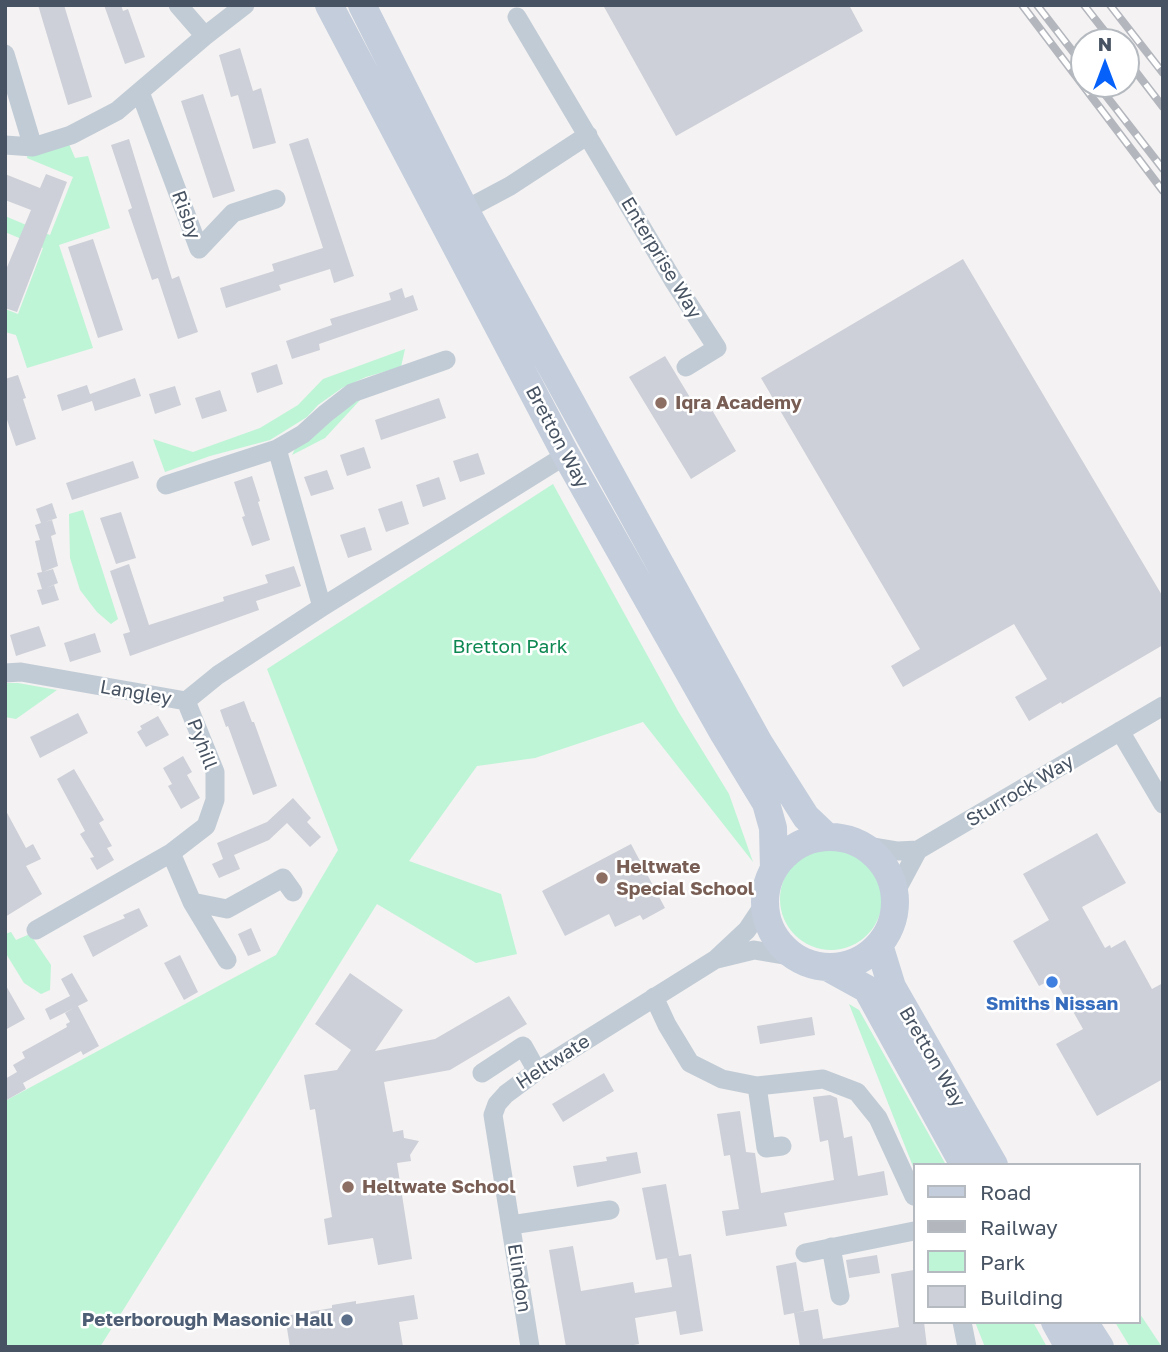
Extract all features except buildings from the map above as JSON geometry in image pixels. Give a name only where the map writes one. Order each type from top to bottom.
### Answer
[{"type":"street","points":[[178,5],[205,36]]},
{"type":"street","points":[[5,145],[33,147],[71,135],[117,111],[245,5]]},
{"type":"street","name":"Bretton Way","points":[[329,5],[566,455],[766,803],[773,828],[774,869]]},
{"type":"street","name":"Bretton Way","points":[[362,5],[465,209],[759,743],[806,817],[825,835]]},
{"type":"street","name":"Enterprise Way","points":[[517,17],[673,280],[717,348],[686,367]]},
{"type":"street","points":[[5,54],[33,147]]},
{"type":"street","name":"Risby","points":[[141,92],[199,249],[233,214],[276,199]]},
{"type":"street","points":[[465,209],[510,186],[588,135]]},
{"type":"street","points":[[166,485],[276,449],[303,434],[352,393],[446,360]]},
{"type":"street","points":[[276,449],[322,607]]},
{"type":"street","name":"Langley","points":[[5,673],[21,672],[186,701],[218,675],[322,607],[566,455]]},
{"type":"street","name":"Pyhill","points":[[36,930],[171,853],[206,826],[215,800],[215,772],[186,701]]},
{"type":"street","name":"Sturrock Way","points":[[918,850],[1163,706]]},
{"type":"street","points":[[1120,731],[1163,804]]},
{"type":"street","points":[[862,845],[878,857],[889,874],[895,893],[895,911],[889,929],[879,945],[864,957],[847,965],[827,967],[810,964],[795,957],[779,943],[769,924],[765,903],[767,886],[774,869],[786,854],[802,843],[825,835],[898,851],[918,850]]},
{"type":"street","points":[[895,893],[918,850]]},
{"type":"street","points":[[171,853],[191,902],[227,960]]},
{"type":"street","points":[[191,902],[227,909],[283,878],[293,892]]},
{"type":"street","name":"Heltwate","points":[[511,1225],[493,1115],[497,1104],[537,1071],[716,959],[747,930],[765,903]]},
{"type":"street","name":"Bretton Way","points":[[879,945],[892,987],[993,1163]]},
{"type":"street","name":"Heltwate","points":[[716,959],[754,950],[795,957]]},
{"type":"street","name":"Bretton Way","points":[[827,967],[867,989],[963,1163]]},
{"type":"street","points":[[654,997],[690,1063],[722,1079],[757,1086],[823,1079],[857,1092],[878,1118],[912,1192]]},
{"type":"street","points":[[482,1073],[523,1046],[537,1071]]},
{"type":"street","points":[[757,1086],[766,1148],[782,1146]]},
{"type":"street","name":"Elindon","points":[[530,1347],[511,1225],[610,1210]]},
{"type":"street","points":[[805,1253],[912,1231]]},
{"type":"street","points":[[831,1247],[840,1296]]},
{"type":"street","points":[[962,1324],[967,1347]]},
{"type":"street","points":[[1056,1324],[1069,1347]]},
{"type":"street","points":[[1085,1324],[1100,1347]]},
{"type":"green space","points":[[69,144],[75,158],[88,156],[110,228],[59,245],[93,348],[27,368],[16,335],[5,332],[5,309],[18,314],[43,248],[5,232],[5,216],[50,235],[73,177],[27,158],[28,153]]},
{"type":"green space","points":[[405,349],[401,367],[366,377],[342,388],[318,405],[307,417],[270,440],[210,456],[165,472],[153,439],[193,452],[260,428],[298,405],[323,379]]},
{"type":"green space","points":[[361,399],[325,438],[292,455],[295,449],[336,411]]},
{"type":"green space","name":"Bretton Park","points":[[553,484],[678,711],[729,794],[753,862],[643,722],[535,758],[477,766],[409,861],[501,894],[517,954],[476,963],[377,904],[100,1347],[5,1347],[5,1101],[276,955],[338,850],[267,669]]},
{"type":"green space","points":[[83,510],[118,619],[111,624],[97,612],[80,590],[70,558],[69,514]]},
{"type":"green space","points":[[5,683],[57,690],[16,719],[5,717]]},
{"type":"green space","points":[[831,848],[851,852],[867,863],[878,879],[882,899],[878,919],[867,935],[851,946],[831,950],[811,946],[795,935],[784,919],[780,899],[784,879],[795,863],[811,852]]},
{"type":"green space","points":[[11,932],[16,940],[30,934],[51,965],[50,990],[41,994],[24,983],[5,952],[5,934]]},
{"type":"green space","points":[[849,1004],[859,1010],[945,1163],[912,1164]]},
{"type":"green space","points":[[1140,1314],[1162,1347],[1130,1347],[1116,1324],[1140,1324]]},
{"type":"green space","points":[[976,1324],[1034,1324],[1047,1347],[985,1347]]},
{"type":"railway","points":[[1022,5],[1163,191]]},
{"type":"railway","points":[[1037,5],[1070,48]]},
{"type":"railway","points":[[1084,5],[1102,28]]},
{"type":"railway","points":[[1110,5],[1163,73]]},
{"type":"railway","points":[[1140,77],[1163,107]]},
{"type":"railway","points":[[1108,98],[1163,169]]},
{"type":"place","name":"Iqra Academy","points":[[661,403]]},
{"type":"place","name":"Heltwate Special School","points":[[602,878]]},
{"type":"place","name":"Smiths Nissan","points":[[1052,982]]},
{"type":"place","name":"Heltwate School","points":[[348,1187]]},
{"type":"place","name":"Peterborough Masonic Hall","points":[[347,1320]]}]
